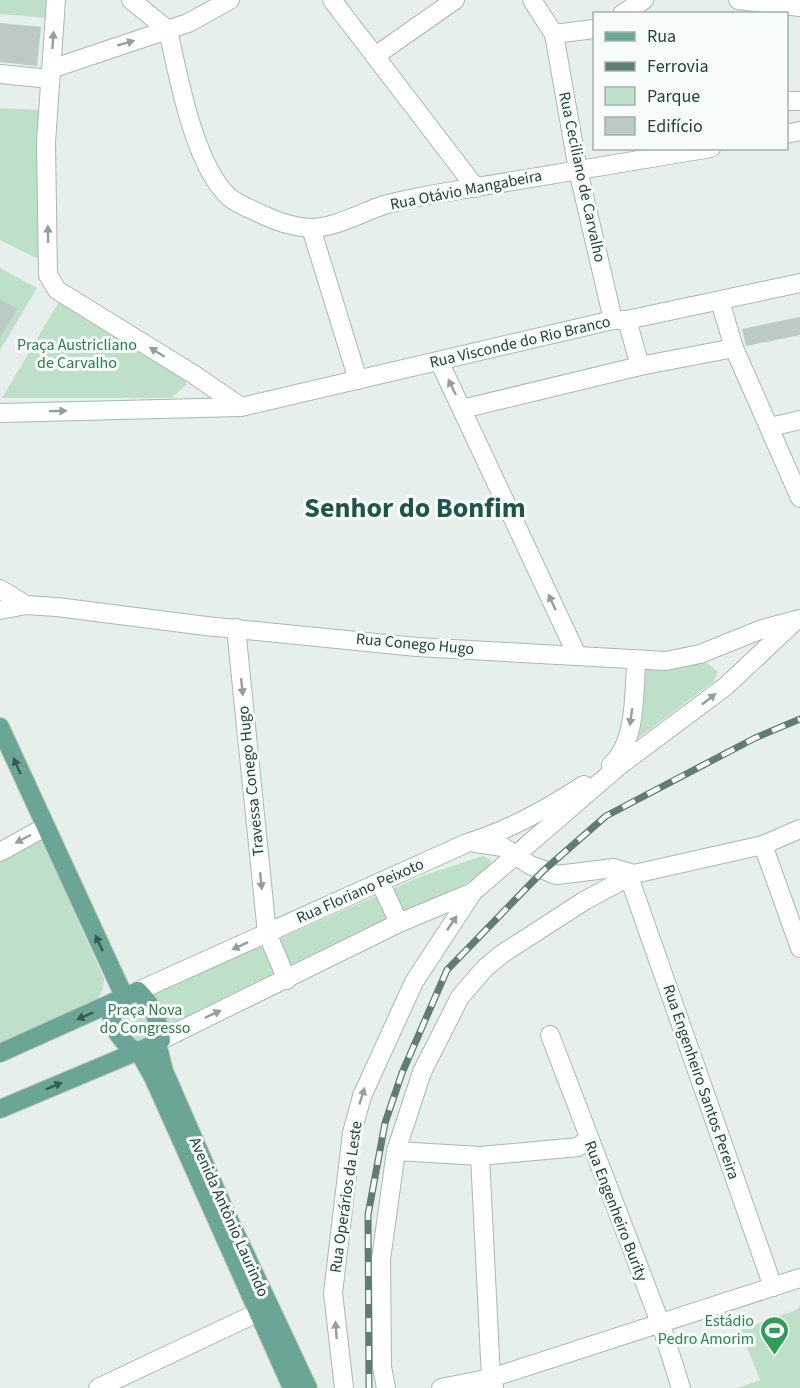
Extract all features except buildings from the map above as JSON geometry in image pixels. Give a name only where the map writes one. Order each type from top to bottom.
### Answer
[{"type":"main road","points":[[0,727],[125,996],[152,1006],[160,1023],[159,1041],[0,1109]]},
{"type":"main road","points":[[125,996],[112,1008],[114,1027],[136,1051]]},
{"type":"main road","name":"Rua Floriano Peixoto","points":[[0,1053],[125,996]]},
{"type":"main road","name":"Avenida Antônio Laurindo","points":[[159,1041],[164,1071],[262,1307],[292,1388]]},
{"type":"main road","name":"Avenida Antônio Laurindo","points":[[136,1051],[154,1079],[262,1307],[308,1388]]},
{"type":"street","points":[[56,0],[46,142],[48,275],[51,282],[57,290],[193,374],[241,407]]},
{"type":"street","points":[[131,0],[168,30]]},
{"type":"street","points":[[0,74],[50,74],[213,12],[230,0]]},
{"type":"street","points":[[332,0],[476,188]]},
{"type":"street","points":[[375,56],[455,0]]},
{"type":"street","points":[[532,0],[554,34],[593,29]]},
{"type":"street","points":[[625,12],[644,0]]},
{"type":"street","points":[[738,0],[800,7]]},
{"type":"street","name":"Rua Otávio Mangabeira","points":[[168,30],[179,80],[198,140],[219,185],[230,198],[267,217],[310,228],[336,223],[385,205],[699,150]]},
{"type":"street","name":"Rua Ceciliano de Carvalho","points":[[554,34],[578,170],[620,320],[640,366]]},
{"type":"street","points":[[310,228],[358,380]]},
{"type":"street","name":"Rua Visconde do Rio Branco","points":[[0,413],[241,407],[620,320],[800,283]]},
{"type":"street","points":[[720,301],[734,348],[800,498]]},
{"type":"street","points":[[462,409],[640,366],[734,348]]},
{"type":"street","points":[[439,361],[577,655]]},
{"type":"street","points":[[176,408],[188,396],[193,374]]},
{"type":"street","points":[[770,427],[800,420]]},
{"type":"street","points":[[0,589],[26,605]]},
{"type":"street","points":[[0,610],[26,605]]},
{"type":"street","name":"Rua Conego Hugo","points":[[26,605],[417,647],[640,660],[684,659],[762,630],[800,619]]},
{"type":"street","points":[[159,1041],[399,923],[473,892],[619,766],[726,686],[800,619]]},
{"type":"street","name":"Travessa Conego Hugo","points":[[236,628],[267,933],[287,980]]},
{"type":"street","points":[[713,649],[751,661]]},
{"type":"street","name":"Rua Floriano Peixoto","points":[[125,996],[467,843],[497,834],[542,812],[617,760],[626,743],[636,664],[640,660]]},
{"type":"street","points":[[0,852],[45,827]]},
{"type":"street","points":[[386,1388],[382,1367],[381,1259],[396,1151],[422,1072],[460,997],[485,968],[502,954],[584,901],[631,876],[763,845],[800,830]]},
{"type":"street","points":[[467,843],[503,847],[530,865],[557,875],[614,868],[628,870],[631,876]]},
{"type":"street","points":[[763,845],[800,948]]},
{"type":"street","name":"Rua Engenheiro Santos Pereira","points":[[631,876],[773,1287]]},
{"type":"street","points":[[380,882],[399,923]]},
{"type":"street","name":"Rua Operários da Leste","points":[[344,1388],[333,1293],[352,1133],[362,1096],[414,982],[473,892]]},
{"type":"street","name":"Rua Engenheiro Burity","points":[[550,1035],[661,1325],[681,1388]]},
{"type":"street","points":[[396,1151],[480,1156],[578,1147],[588,1139]]},
{"type":"street","points":[[480,1156],[493,1383]]},
{"type":"street","points":[[441,1388],[493,1383],[800,1278]]},
{"type":"street","points":[[98,1388],[262,1307]]},
{"type":"green space","points":[[0,0],[49,0],[48,18],[0,14]]},
{"type":"green space","points":[[0,108],[40,110],[42,261],[0,240]]},
{"type":"green space","name":"Praça Austricliano de Carvalho","points":[[0,268],[37,288],[0,350]]},
{"type":"green space","name":"Praça Austricliano de Carvalho","points":[[63,295],[185,374],[186,385],[171,398],[2,398]]},
{"type":"green space","points":[[707,663],[718,672],[714,681],[638,738],[647,664]]},
{"type":"green space","name":"Praça Nova do Congresso","points":[[40,835],[104,979],[103,989],[94,1005],[0,1047],[0,856]]},
{"type":"green space","name":"Praça Nova do Congresso","points":[[483,856],[491,860],[488,872],[136,1046],[117,1010],[422,876]]},
{"type":"green space","name":"Estádio Pedro Amorim","points":[[800,1306],[800,1388],[737,1388],[760,1380],[740,1330],[796,1310]]},
{"type":"railway","points":[[369,1388],[368,1215],[385,1123],[402,1073],[447,970],[543,871],[606,816],[755,738],[800,719]]},
{"type":"place","name":"Estádio Pedro Amorim","points":[[775,1356]]},
{"type":"district","name":"Senhor do Bonfim","points":[[415,508]]}]
